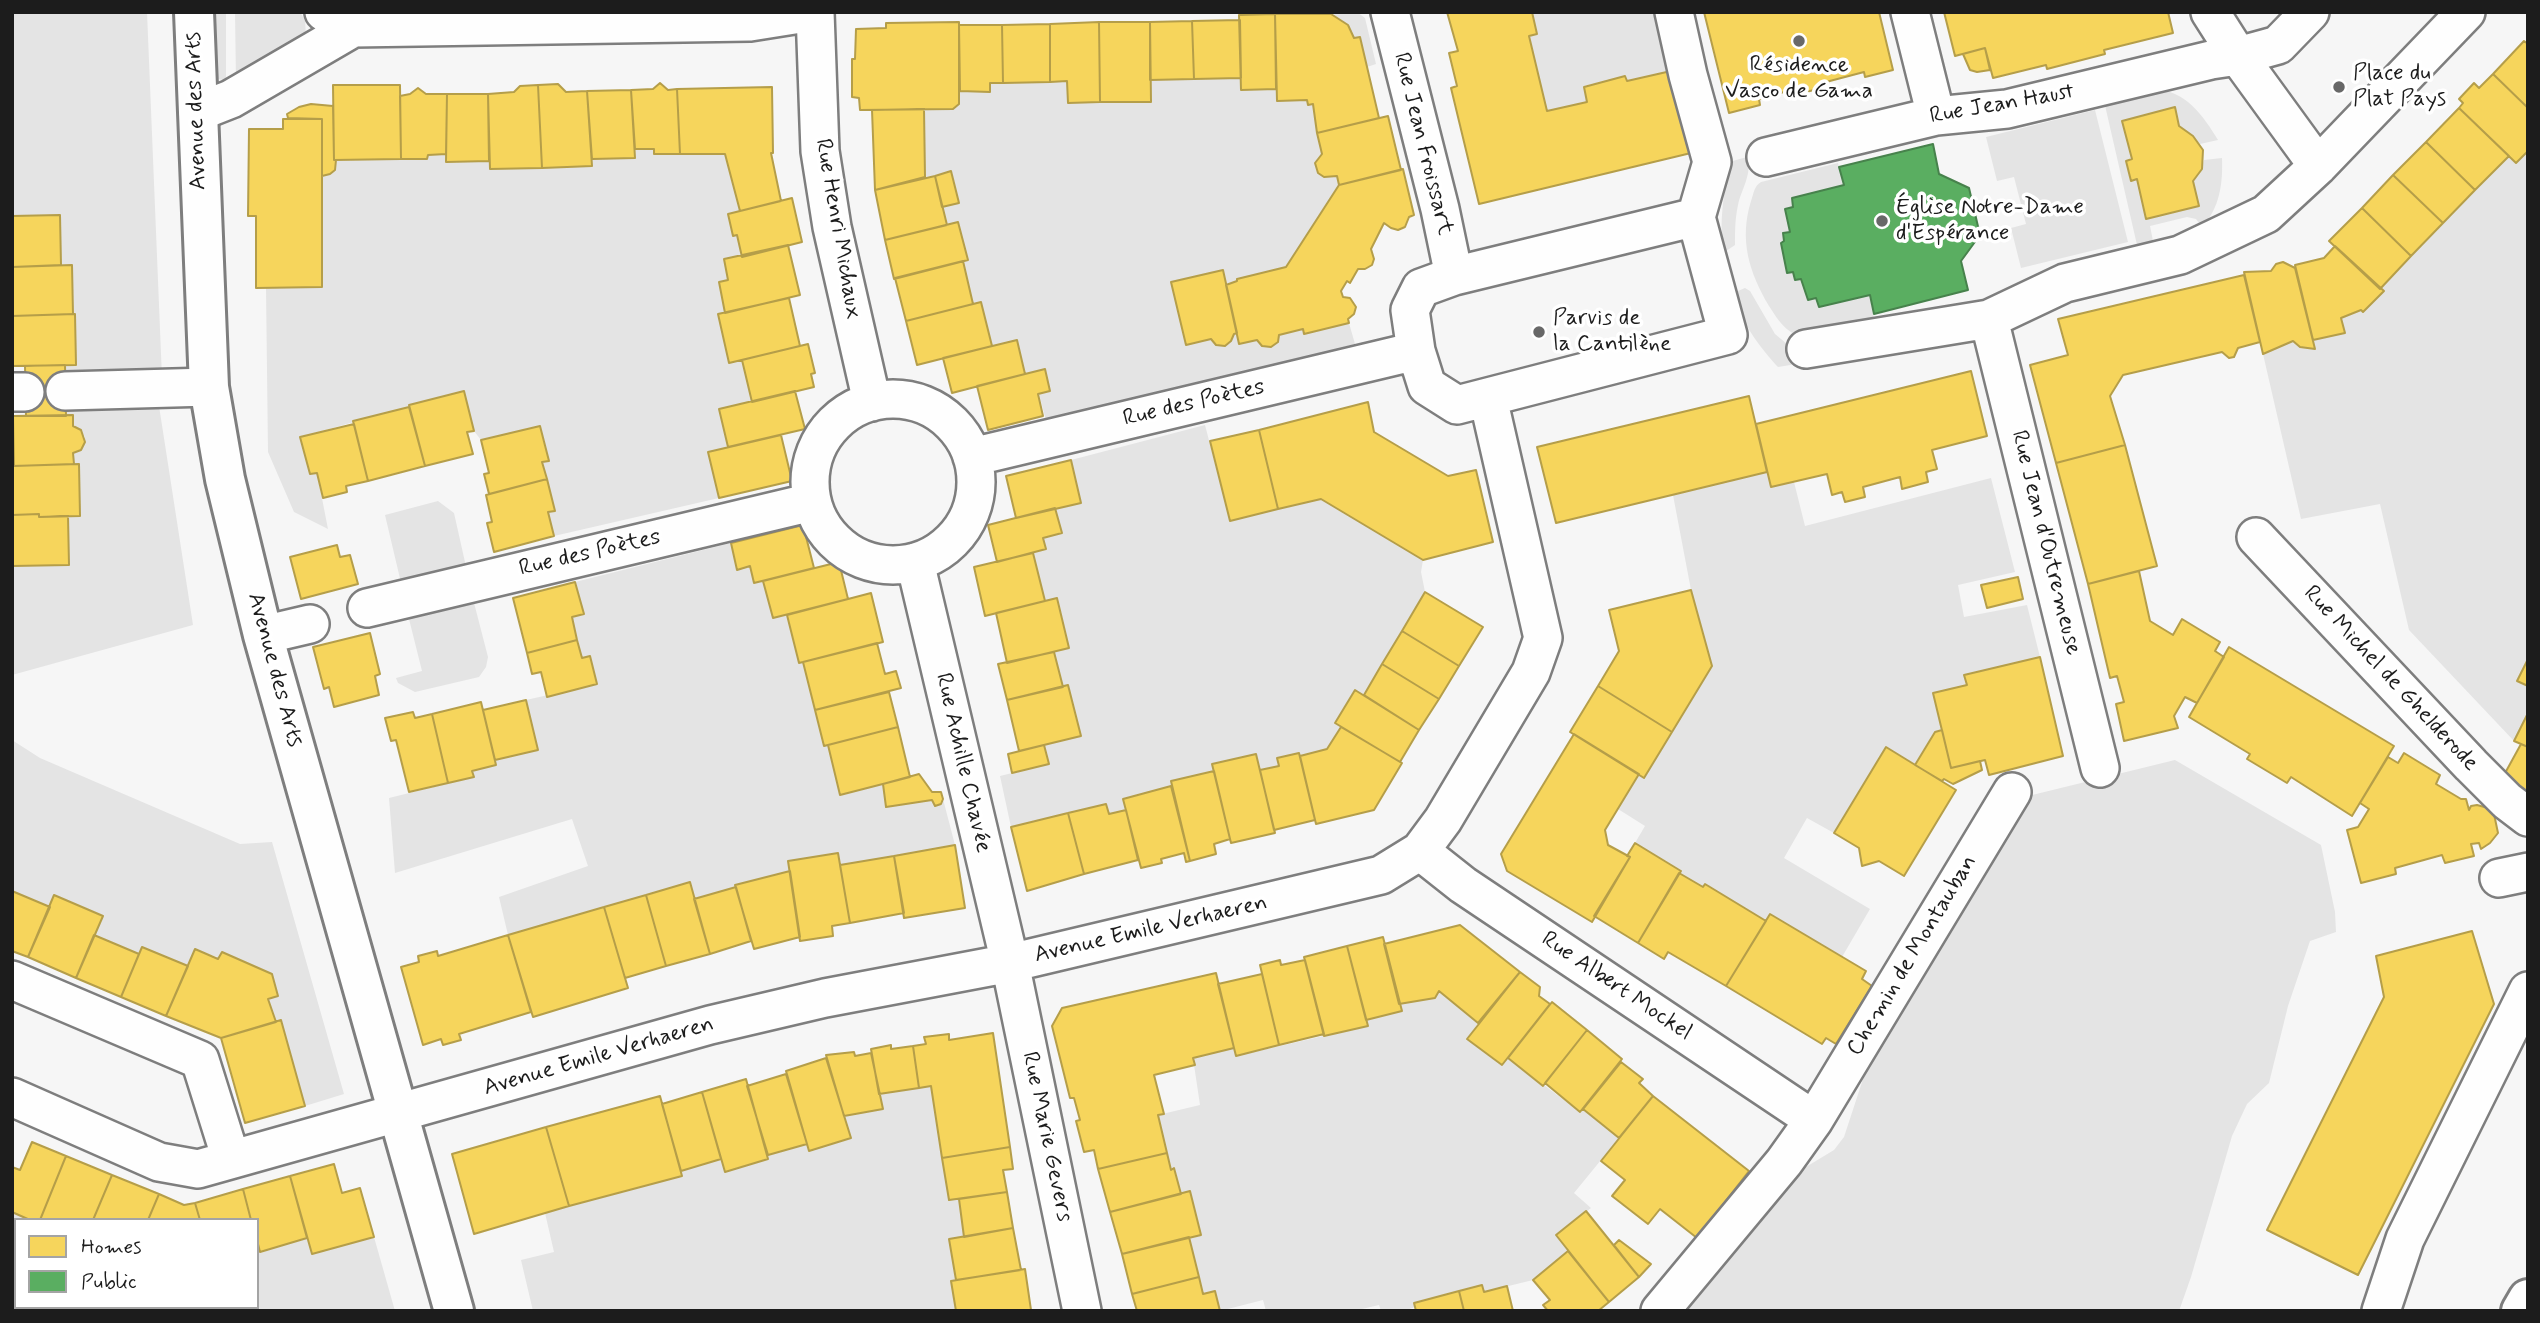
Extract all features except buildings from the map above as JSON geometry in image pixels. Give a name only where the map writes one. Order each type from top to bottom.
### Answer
[{"type":"main road","name":"Avenue des Arts","points":[[194,12],[209,387],[225,480],[263,635],[454,1311]]},
{"type":"main road","points":[[2521,1311],[2528,1299]]},
{"type":"street","points":[[198,112],[231,99],[338,20],[750,22],[814,12]]},
{"type":"street","name":"Rue Henri Michaux","points":[[814,12],[821,151],[832,227],[872,402]]},
{"type":"street","name":"Rue Jean Froissart","points":[[1390,12],[1440,209],[1454,276]]},
{"type":"street","points":[[1674,12],[1712,162],[1696,217],[1728,335],[1457,404],[1427,386],[1416,351],[1410,310],[1422,288],[1454,276],[1696,217]]},
{"type":"street","points":[[1910,12],[1936,116]]},
{"type":"street","points":[[2210,12],[2238,56],[2318,166]]},
{"type":"street","points":[[2238,56],[2278,45],[2310,12]]},
{"type":"street","points":[[1806,349],[1989,319],[2065,283],[2179,255],[2266,214],[2318,166],[2466,12]]},
{"type":"street","name":"Rue Jean Haust","points":[[1766,157],[1936,116],[2007,108],[2238,56]]},
{"type":"street","name":"Rue Jean d'Outremeuse","points":[[1989,319],[2100,768]]},
{"type":"street","name":"Rue des Poètes","points":[[972,457],[1416,351]]},
{"type":"street","points":[[65,391],[209,387]]},
{"type":"street","name":"Avenue Emile Verhaeren","points":[[12,1097],[159,1162],[198,1170],[723,1022],[825,998],[1010,963],[1381,875],[1420,851],[1443,820],[1531,672],[1543,638],[1488,398]]},
{"type":"street","points":[[890,399],[908,400],[927,406],[955,427],[972,457],[974,496],[969,514],[951,541],[915,562],[883,564],[863,559],[846,550],[831,537],[819,521],[813,502],[811,467],[816,451],[827,432],[842,416],[856,407],[890,399]]},
{"type":"street","name":"Rue des Poètes","points":[[367,608],[813,502]]},
{"type":"street","name":"Rue Michel de Ghelderode","points":[[2256,537],[2471,765],[2507,801],[2528,817]]},
{"type":"street","name":"Rue Achille Chavée","points":[[915,562],[1010,963]]},
{"type":"street","points":[[263,635],[310,624]]},
{"type":"street","name":"Chemin de Montauban","points":[[1660,1311],[1784,1162],[1814,1120],[2012,792]]},
{"type":"street","name":"Rue Albert Mockel","points":[[1420,851],[1463,885],[1814,1120]]},
{"type":"street","name":"Rue Marie Gevers","points":[[1010,963],[1082,1311]]},
{"type":"street","points":[[12,980],[200,1060],[231,1159]]},
{"type":"street","points":[[2381,1311],[2405,1239],[2528,990]]},
{"type":"shaded area","points":[[12,12],[147,12],[162,378],[65,381],[65,365],[76,364],[72,265],[61,265],[60,215],[12,216]]},
{"type":"shaded area","points":[[213,12],[226,12],[226,81],[215,78]]},
{"type":"shaded area","points":[[235,12],[300,12],[305,20],[306,36],[236,81]]},
{"type":"shaded area","points":[[1323,12],[1357,12],[1365,18],[1376,64],[1367,67],[1352,32],[1341,21]]},
{"type":"shaded area","points":[[1532,12],[1653,12],[1671,71],[1627,81],[1625,76],[1584,86],[1587,102],[1547,111],[1529,36],[1537,34]]},
{"type":"shaded area","points":[[1241,78],[1241,90],[1276,89],[1278,101],[1307,100],[1308,105],[1313,104],[1322,154],[1317,160],[1316,169],[1324,177],[1337,176],[1339,185],[1286,267],[1237,279],[1226,285],[1171,283],[1186,345],[1211,339],[1216,345],[1226,345],[1237,333],[1239,344],[1257,340],[1262,346],[1271,347],[1278,342],[1279,335],[1303,329],[1305,334],[1349,323],[1355,344],[1048,428],[1039,394],[1050,391],[1045,370],[1025,374],[1017,340],[992,346],[981,302],[973,304],[963,261],[968,260],[958,223],[947,225],[942,207],[959,203],[952,172],[925,177],[924,109],[953,108],[959,104],[960,91],[990,92],[990,83],[1067,81],[1068,103],[1150,102],[1150,80]]},
{"type":"shaded area","points":[[2154,89],[2175,94],[2192,105],[2218,140],[2200,144],[2179,126],[2175,107],[2122,121],[2132,159],[2126,161],[2130,180],[2137,179],[2146,219],[2199,175],[2204,160],[2222,158],[2222,177],[2217,203],[2202,227],[2196,219],[2187,217],[2150,226],[2153,241],[2137,245],[2104,101]]},
{"type":"shaded area","points":[[2095,110],[2128,242],[2021,268],[2011,228],[2026,224],[2014,177],[1997,181],[1986,137]]},
{"type":"shaded area","points":[[635,149],[654,149],[655,154],[725,154],[740,211],[728,214],[733,236],[737,235],[741,255],[724,259],[728,280],[719,282],[725,313],[718,315],[729,363],[742,360],[752,402],[719,409],[728,447],[708,453],[719,498],[554,536],[548,512],[554,510],[542,462],[548,460],[540,426],[481,440],[474,431],[463,391],[301,437],[310,474],[317,473],[328,529],[294,512],[268,452],[266,288],[322,176],[332,171],[336,160],[427,159],[428,155],[446,154],[446,162],[489,161],[490,169],[591,166],[592,159],[635,158]]},
{"type":"shaded area","points":[[2528,151],[2528,659],[2517,681],[2528,686],[2528,713],[2514,741],[2409,630],[2380,504],[2301,519],[2263,354],[2293,341],[2300,347],[2314,349],[2313,340],[2345,333],[2341,318],[2361,310],[2363,312],[2384,291],[2381,287],[2509,156],[2516,163]]},
{"type":"shaded area","points":[[1747,157],[1749,169],[1739,199],[1735,245],[1726,251],[1722,221],[1729,162]]},
{"type":"shaded area","points":[[1838,163],[1844,185],[1792,198],[1793,207],[1785,209],[1790,232],[1781,243],[1787,273],[1793,272],[1795,280],[1801,279],[1808,300],[1816,298],[1819,307],[1870,295],[1874,319],[1800,337],[1790,332],[1779,320],[1756,281],[1746,242],[1748,215],[1755,190],[1761,182]]},
{"type":"shaded area","points":[[1745,288],[1750,291],[1775,334],[1799,354],[1803,363],[1778,367],[1765,352],[1739,310],[1738,291]]},
{"type":"shaded area","points":[[65,406],[159,406],[193,625],[12,675],[12,566],[68,565],[68,516],[80,515],[79,464],[74,464],[73,453],[81,450],[85,437],[67,417]]},
{"type":"shaded area","points":[[1205,425],[1230,521],[1321,499],[1423,560],[1421,572],[1425,592],[1364,695],[1355,691],[1341,727],[1327,749],[1277,759],[1279,766],[1260,770],[1256,754],[1213,764],[1214,771],[1171,781],[1171,786],[1123,799],[1126,810],[1109,814],[1106,804],[1011,827],[1000,776],[1049,764],[1044,745],[1081,736],[1068,685],[1063,687],[1054,652],[1069,648],[1058,598],[1045,601],[1033,553],[1046,549],[1043,538],[1062,533],[1055,508],[1081,502],[1071,460]]},
{"type":"shaded area","points":[[1767,472],[1771,487],[1794,482],[1805,526],[1991,478],[2015,572],[1958,585],[1964,617],[2027,605],[2040,657],[1964,676],[1967,685],[1933,693],[1942,730],[1934,732],[1915,765],[1886,748],[1834,833],[1807,818],[1784,858],[1870,909],[1842,957],[1770,914],[1766,921],[1706,885],[1703,887],[1679,873],[1681,870],[1635,843],[1645,826],[1618,809],[1639,774],[1645,777],[1712,666],[1691,590],[1673,495]]},
{"type":"shaded area","points":[[438,501],[454,513],[467,571],[402,587],[385,515]]},
{"type":"shaded area","points":[[731,543],[737,569],[750,566],[754,583],[763,581],[773,618],[787,615],[799,663],[803,662],[824,745],[828,745],[840,794],[883,784],[887,807],[932,800],[941,804],[943,799],[955,845],[840,865],[837,853],[789,861],[790,871],[694,899],[689,882],[508,935],[499,897],[588,866],[572,819],[395,873],[389,798],[474,777],[472,771],[496,765],[495,760],[538,750],[526,700],[597,684],[590,657],[582,658],[572,617],[584,614],[575,582]]},
{"type":"shaded area","points":[[472,595],[488,657],[486,667],[479,677],[415,692],[398,683],[396,678],[422,671],[407,611]]},
{"type":"shaded area","points":[[12,740],[40,758],[240,844],[272,842],[344,1094],[305,1106],[281,1021],[276,1022],[268,999],[278,996],[272,974],[195,950],[188,966],[142,948],[139,954],[94,935],[102,915],[55,895],[50,907],[12,891]]},
{"type":"shaded area","points":[[2175,760],[2321,845],[2335,912],[2336,932],[2310,941],[2288,1006],[2269,1083],[2247,1104],[2232,1136],[2179,1311],[1677,1311],[1786,1179],[1834,1150],[1844,1137],[1865,1073],[2024,797]]},
{"type":"shaded area","points":[[1439,991],[1478,1023],[1467,1039],[1502,1065],[1508,1058],[1580,1112],[1583,1109],[1619,1138],[1574,1193],[1591,1208],[1556,1235],[1568,1251],[1533,1280],[1484,1292],[1482,1285],[1414,1303],[1415,1307],[1404,1311],[1381,1311],[1379,1305],[1362,1311],[1266,1311],[1263,1300],[1220,1311],[1215,1291],[1203,1294],[1189,1237],[1201,1234],[1190,1192],[1181,1194],[1175,1169],[1171,1170],[1158,1115],[1200,1105],[1193,1058],[1234,1048],[1236,1056],[1367,1026],[1366,1020],[1399,1004],[1434,998]]},
{"type":"shaded area","points":[[931,1086],[949,1200],[959,1199],[964,1237],[949,1240],[956,1280],[951,1281],[956,1311],[533,1311],[521,1260],[554,1252],[545,1213],[682,1176],[681,1171],[721,1159],[725,1172],[768,1159],[768,1155],[807,1144],[810,1151],[851,1138],[844,1116],[883,1109],[879,1094]]},
{"type":"shaded area","points":[[12,1212],[26,1218],[14,1218],[14,1309],[259,1309],[259,1252],[307,1238],[312,1254],[374,1237],[395,1311],[12,1311]]},
{"type":"place","name":"Résidence Vasco de Gama","points":[[1799,41]]},
{"type":"place","name":"Place du Plat Pays","points":[[2339,87]]},
{"type":"place","name":"Église Notre-Dame d'Espérance","points":[[1882,221]]},
{"type":"place","name":"Parvis de la Cantilène","points":[[1539,332]]}]
